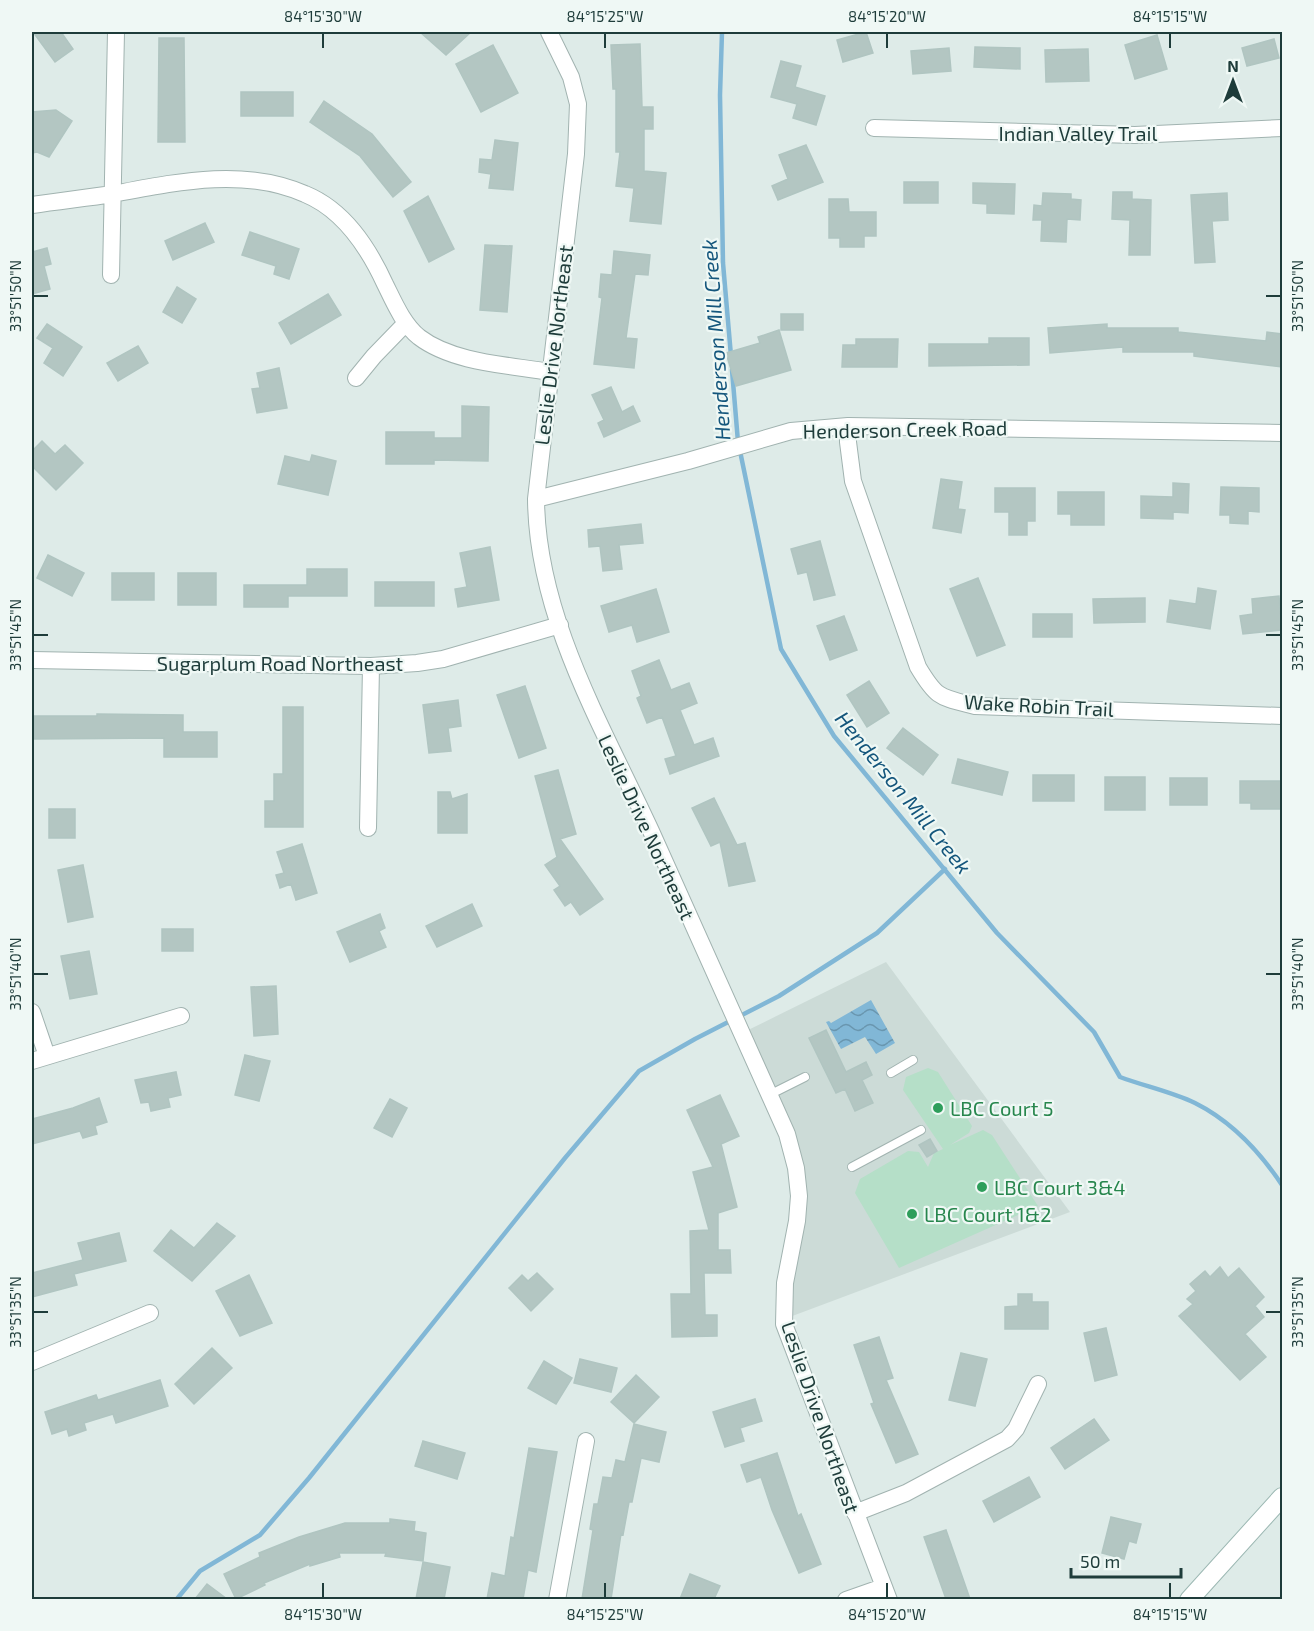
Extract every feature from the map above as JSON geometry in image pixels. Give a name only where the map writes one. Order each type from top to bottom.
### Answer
[{"type":"street","points":[[111,275],[116,32]]},
{"type":"street","name":"Leslie Drive Northeast","points":[[549,32],[571,77],[578,104],[576,154],[536,499],[536,528],[542,562],[560,625],[592,711],[650,830],[787,1134],[796,1168],[799,1196],[797,1221],[785,1283],[784,1324],[886,1593]]},
{"type":"street","name":"Indian Valley Trail","points":[[874,128],[1135,135],[1282,128]]},
{"type":"street","points":[[32,205],[195,179],[250,180],[286,187],[304,193],[337,213],[348,225],[378,268],[406,323],[419,337],[458,356],[550,372]]},
{"type":"street","points":[[356,378],[406,323]]},
{"type":"street","name":"Henderson Creek Road","points":[[536,499],[688,461],[791,430],[848,426],[1282,433]]},
{"type":"street","name":"Wake Robin Trail","points":[[848,426],[853,481],[918,666],[930,687],[942,697],[975,706],[1282,716]]},
{"type":"street","name":"Sugarplum Road Northeast","points":[[32,660],[370,666],[417,663],[443,659],[560,625]]},
{"type":"street","points":[[368,828],[370,666]]},
{"type":"street","points":[[32,1012],[39,1058],[181,1016]]},
{"type":"street","points":[[32,1362],[150,1313]]},
{"type":"street","points":[[855,1513],[906,1493],[1006,1439],[1016,1429],[1038,1384]]},
{"type":"street","points":[[557,1599],[586,1441]]},
{"type":"street","points":[[1189,1599],[1282,1497]]},
{"type":"street","points":[[846,1599],[886,1593]]},
{"type":"lane","points":[[891,1073],[913,1060]]},
{"type":"lane","points":[[769,1095],[805,1077]]},
{"type":"lane","points":[[852,1167],[921,1130]]},
{"type":"shaded area","points":[[886,962],[1070,1212],[787,1318],[800,1172],[742,1033]]},
{"type":"green space","points":[[928,1068],[938,1072],[972,1126],[969,1133],[950,1145],[983,1130],[992,1135],[1038,1206],[899,1268],[855,1193],[860,1179],[908,1151],[919,1152],[928,1167],[934,1153],[943,1149],[903,1090],[906,1077]]},
{"type":"water","points":[[871,1000],[895,1043],[876,1054],[865,1037],[841,1049],[826,1022],[831,1023]]},
{"type":"building","points":[[33,32],[61,32],[73,49],[55,62]]},
{"type":"building","points":[[420,32],[471,32],[446,55]]},
{"type":"building","points":[[866,32],[873,53],[843,62],[837,40]]},
{"type":"building","points":[[1157,35],[1167,69],[1135,79],[1125,45]]},
{"type":"building","points":[[159,38],[184,38],[185,142],[158,142]]},
{"type":"building","points":[[1274,39],[1279,58],[1247,66],[1242,48]]},
{"type":"building","points":[[640,44],[642,107],[653,107],[653,129],[644,129],[644,171],[666,173],[661,224],[630,221],[634,188],[616,186],[620,152],[616,152],[616,89],[613,89],[611,45]]},
{"type":"building","points":[[493,45],[518,93],[481,112],[456,64]]},
{"type":"building","points":[[975,47],[1020,48],[1020,69],[974,67]]},
{"type":"building","points":[[949,48],[951,71],[913,74],[911,51]]},
{"type":"building","points":[[1088,49],[1089,81],[1046,82],[1045,50]]},
{"type":"building","points":[[781,61],[801,66],[795,87],[825,96],[816,125],[793,118],[797,104],[771,97]]},
{"type":"building","points":[[241,92],[293,92],[293,116],[241,116]]},
{"type":"building","points":[[324,101],[372,134],[411,182],[393,197],[360,156],[310,122]]},
{"type":"building","points":[[56,110],[72,121],[49,157],[37,152],[32,153],[32,112]]},
{"type":"building","points":[[495,140],[518,143],[513,190],[489,188],[491,174],[479,172],[480,159],[492,160]]},
{"type":"building","points":[[806,145],[823,182],[778,200],[772,186],[788,179],[779,155]]},
{"type":"building","points":[[904,182],[938,182],[938,203],[904,203]]},
{"type":"building","points":[[973,183],[1015,184],[1014,214],[987,213],[987,204],[973,203]]},
{"type":"building","points":[[1113,192],[1132,192],[1132,199],[1151,200],[1150,255],[1129,255],[1130,220],[1112,219]]},
{"type":"building","points":[[1043,193],[1071,194],[1071,199],[1081,200],[1080,220],[1067,219],[1066,242],[1041,241],[1042,220],[1033,220],[1034,205],[1042,206]]},
{"type":"building","points":[[1227,193],[1228,220],[1212,221],[1215,262],[1195,263],[1191,195]]},
{"type":"building","points":[[428,196],[454,249],[429,262],[404,211]]},
{"type":"building","points":[[829,199],[848,199],[849,212],[876,212],[876,236],[864,236],[864,247],[840,247],[840,238],[829,238]]},
{"type":"building","points":[[205,223],[214,242],[173,260],[165,241]]},
{"type":"building","points":[[250,232],[299,249],[289,279],[274,274],[276,266],[242,255]]},
{"type":"building","points":[[485,245],[512,246],[507,312],[480,310]]},
{"type":"building","points":[[47,248],[51,264],[44,266],[50,289],[32,294],[32,252]]},
{"type":"building","points":[[614,251],[650,255],[648,275],[635,274],[626,338],[637,339],[634,368],[594,364],[602,298],[599,297],[601,274],[612,275]]},
{"type":"building","points":[[177,287],[196,299],[182,323],[163,312]]},
{"type":"building","points":[[328,294],[341,315],[291,344],[279,323]]},
{"type":"building","points":[[781,314],[803,314],[803,330],[781,330]]},
{"type":"building","points":[[47,324],[82,347],[63,376],[44,363],[53,348],[37,338]]},
{"type":"building","points":[[1107,324],[1107,328],[1178,328],[1178,332],[1266,341],[1267,332],[1282,334],[1282,367],[1194,356],[1194,352],[1123,352],[1123,347],[1050,353],[1048,328]]},
{"type":"building","points":[[779,330],[791,370],[736,386],[726,353],[760,343],[758,337]]},
{"type":"building","points":[[989,338],[1029,338],[1029,365],[929,366],[929,344],[989,344]]},
{"type":"building","points":[[856,339],[898,339],[897,367],[842,367],[843,345],[856,345]]},
{"type":"building","points":[[138,346],[148,363],[118,381],[107,363]]},
{"type":"building","points":[[279,368],[287,408],[257,413],[252,389],[260,388],[257,373]]},
{"type":"building","points":[[611,387],[622,412],[633,406],[640,421],[604,437],[598,423],[604,420],[592,395]]},
{"type":"building","points":[[462,406],[489,407],[488,461],[434,460],[434,464],[386,464],[386,432],[434,432],[434,438],[462,438]]},
{"type":"building","points":[[42,441],[55,454],[65,445],[83,463],[56,490],[32,466],[32,451]]},
{"type":"building","points":[[312,455],[336,461],[328,495],[278,484],[285,456],[310,462]]},
{"type":"building","points":[[941,479],[962,482],[958,509],[965,510],[961,533],[933,528]]},
{"type":"building","points":[[1173,483],[1189,484],[1188,513],[1173,512],[1173,519],[1141,518],[1141,496],[1173,497]]},
{"type":"building","points":[[1221,487],[1259,488],[1259,512],[1248,511],[1248,524],[1230,523],[1230,515],[1220,515]]},
{"type":"building","points":[[995,488],[1035,488],[1035,521],[1027,521],[1027,535],[1009,535],[1009,512],[995,512]]},
{"type":"building","points":[[1058,492],[1104,492],[1104,525],[1071,525],[1071,514],[1058,514]]},
{"type":"building","points":[[641,524],[643,543],[619,545],[622,569],[603,571],[600,546],[589,547],[588,530]]},
{"type":"building","points":[[820,541],[835,595],[814,600],[807,572],[798,574],[791,549]]},
{"type":"building","points":[[490,547],[499,600],[458,607],[455,589],[467,587],[460,553]]},
{"type":"building","points":[[48,555],[84,573],[72,596],[37,578]]},
{"type":"building","points":[[307,569],[347,569],[347,596],[288,596],[288,607],[244,607],[244,585],[307,585]]},
{"type":"building","points":[[112,573],[154,573],[154,600],[112,600]]},
{"type":"building","points":[[178,573],[216,573],[216,605],[178,605]]},
{"type":"building","points":[[978,578],[1005,645],[977,656],[950,589]]},
{"type":"building","points":[[375,582],[434,582],[434,606],[375,606]]},
{"type":"building","points":[[1198,588],[1216,591],[1210,629],[1167,622],[1170,600],[1196,604]]},
{"type":"building","points":[[656,589],[669,632],[637,642],[632,625],[609,632],[601,606]]},
{"type":"building","points":[[1279,596],[1282,630],[1243,634],[1240,616],[1253,614],[1252,599]]},
{"type":"building","points":[[1145,598],[1145,622],[1094,623],[1093,599]]},
{"type":"building","points":[[1033,614],[1072,614],[1072,637],[1033,637]]},
{"type":"building","points":[[844,616],[857,650],[830,660],[817,626]]},
{"type":"building","points":[[659,660],[671,690],[689,683],[697,703],[680,710],[694,745],[713,738],[719,756],[670,774],[665,759],[676,756],[662,717],[647,723],[637,698],[641,696],[632,671]]},
{"type":"building","points":[[869,681],[889,713],[867,727],[847,695]]},
{"type":"building","points":[[525,686],[546,748],[519,758],[497,695]]},
{"type":"building","points":[[458,700],[461,726],[448,728],[451,751],[429,753],[423,705]]},
{"type":"building","points":[[283,707],[303,707],[303,827],[265,827],[265,801],[274,801],[274,774],[283,774]]},
{"type":"building","points":[[97,714],[183,715],[183,732],[217,732],[217,757],[164,757],[164,738],[34,739],[34,716],[97,716]]},
{"type":"building","points":[[903,728],[938,755],[923,775],[887,748]]},
{"type":"building","points":[[958,759],[1008,772],[1002,795],[952,783]]},
{"type":"building","points":[[558,770],[576,834],[560,839],[603,899],[580,915],[571,902],[565,906],[554,890],[560,886],[545,865],[557,857],[535,776]]},
{"type":"building","points":[[1033,775],[1074,775],[1074,801],[1033,801]]},
{"type":"building","points":[[1105,777],[1145,777],[1145,810],[1105,810]]},
{"type":"building","points":[[1170,778],[1207,778],[1207,805],[1170,805]]},
{"type":"building","points":[[1240,781],[1282,781],[1282,809],[1251,809],[1251,803],[1240,803]]},
{"type":"building","points":[[438,792],[450,792],[452,799],[467,794],[467,833],[438,833]]},
{"type":"building","points":[[714,798],[737,845],[745,843],[755,881],[729,886],[720,842],[711,846],[692,808]]},
{"type":"building","points":[[49,809],[75,809],[75,838],[49,838]]},
{"type":"building","points":[[302,844],[317,893],[296,900],[291,884],[280,888],[276,875],[284,873],[277,852]]},
{"type":"building","points":[[83,865],[93,917],[68,922],[58,870]]},
{"type":"building","points":[[472,904],[482,926],[437,947],[426,926]]},
{"type":"building","points":[[380,914],[385,928],[379,931],[386,947],[350,962],[337,932]]},
{"type":"building","points":[[162,929],[193,929],[193,951],[162,951]]},
{"type":"building","points":[[89,951],[97,994],[70,999],[61,956]]},
{"type":"building","points":[[276,986],[278,1034],[254,1036],[251,987]]},
{"type":"building","points":[[826,1030],[846,1072],[866,1062],[872,1075],[862,1080],[873,1103],[855,1111],[845,1089],[836,1093],[809,1038]]},
{"type":"building","points":[[245,1055],[270,1061],[259,1101],[235,1095]]},
{"type":"building","points":[[176,1072],[181,1095],[168,1098],[170,1107],[151,1111],[149,1102],[141,1103],[135,1080]]},
{"type":"building","points":[[720,1095],[739,1136],[721,1144],[737,1207],[718,1213],[718,1250],[730,1250],[731,1273],[704,1273],[705,1315],[717,1315],[717,1336],[672,1337],[671,1294],[691,1294],[690,1231],[709,1230],[693,1172],[713,1167],[687,1110]]},
{"type":"building","points":[[99,1098],[107,1122],[95,1126],[97,1134],[83,1138],[80,1131],[32,1144],[32,1119]]},
{"type":"building","points":[[390,1099],[407,1108],[392,1137],[374,1128]]},
{"type":"building","points":[[930,1139],[937,1151],[927,1157],[919,1145]]},
{"type":"building","points":[[217,1223],[235,1236],[192,1281],[154,1251],[171,1230],[194,1248]]},
{"type":"building","points":[[119,1233],[126,1261],[74,1274],[77,1285],[32,1297],[32,1273],[83,1260],[78,1243]]},
{"type":"building","points":[[1220,1267],[1228,1278],[1239,1268],[1264,1297],[1255,1306],[1264,1317],[1245,1334],[1266,1357],[1240,1380],[1179,1316],[1193,1304],[1187,1299],[1196,1291],[1190,1284],[1205,1271],[1210,1277]]},
{"type":"building","points":[[537,1273],[553,1289],[531,1311],[509,1288],[522,1275],[528,1281]]},
{"type":"building","points":[[249,1275],[272,1323],[240,1336],[216,1291]]},
{"type":"building","points":[[1018,1294],[1032,1294],[1032,1302],[1048,1302],[1048,1329],[1005,1329],[1005,1307],[1018,1306]]},
{"type":"building","points":[[1106,1328],[1117,1375],[1095,1381],[1084,1333]]},
{"type":"building","points":[[879,1337],[893,1378],[886,1380],[918,1454],[896,1463],[871,1404],[874,1403],[854,1345]]},
{"type":"building","points":[[212,1348],[232,1368],[194,1404],[175,1384]]},
{"type":"building","points":[[961,1353],[987,1359],[975,1406],[949,1400]]},
{"type":"building","points":[[580,1359],[617,1368],[611,1392],[574,1383]]},
{"type":"building","points":[[544,1361],[572,1378],[556,1404],[528,1388]]},
{"type":"building","points":[[636,1375],[659,1397],[634,1423],[611,1402]]},
{"type":"building","points":[[160,1380],[168,1406],[116,1423],[113,1414],[84,1423],[86,1430],[69,1436],[67,1429],[52,1434],[45,1412],[96,1395],[98,1400]]},
{"type":"building","points":[[755,1399],[762,1421],[740,1428],[744,1441],[725,1447],[713,1412]]},
{"type":"building","points":[[1094,1419],[1109,1440],[1065,1469],[1051,1448]]},
{"type":"building","points":[[634,1424],[666,1432],[659,1462],[641,1458],[632,1502],[629,1502],[623,1535],[621,1534],[611,1599],[582,1599],[593,1530],[590,1529],[594,1504],[598,1504],[603,1477],[612,1478],[616,1460],[625,1462]]},
{"type":"building","points":[[423,1441],[465,1453],[457,1479],[415,1466]]},
{"type":"building","points":[[529,1448],[557,1452],[536,1572],[528,1570],[523,1599],[487,1599],[492,1573],[505,1576],[511,1537],[514,1538]]},
{"type":"building","points":[[777,1453],[798,1516],[801,1514],[821,1564],[799,1573],[772,1510],[761,1477],[747,1482],[741,1465]]},
{"type":"building","points":[[1029,1477],[1040,1497],[994,1522],[983,1501]]},
{"type":"building","points":[[1111,1517],[1141,1524],[1136,1543],[1129,1541],[1124,1559],[1102,1553]]},
{"type":"building","points":[[390,1519],[415,1522],[414,1531],[426,1533],[423,1561],[385,1556],[386,1553],[339,1553],[340,1557],[310,1566],[310,1564],[264,1583],[265,1585],[236,1599],[224,1574],[260,1557],[259,1553],[299,1537],[345,1523],[390,1523]]},
{"type":"building","points":[[946,1530],[970,1599],[946,1599],[924,1537]]},
{"type":"building","points":[[423,1562],[450,1567],[444,1599],[416,1599]]},
{"type":"building","points":[[690,1574],[720,1586],[714,1599],[680,1599]]},
{"type":"building","points":[[207,1584],[227,1599],[195,1599]]},
{"type":"waterway","name":"Henderson Mill Creek","points":[[722,32],[720,95],[723,263],[731,356]]},
{"type":"waterway","name":"Henderson Mill Creek","points":[[732,370],[738,442]]},
{"type":"waterway","name":"Henderson Mill Creek","points":[[740,451],[781,649],[834,736],[997,933],[1094,1032],[1120,1077],[1177,1096],[1208,1110],[1244,1138],[1282,1185]]},
{"type":"waterway","points":[[176,1600],[200,1571],[260,1535],[309,1478],[565,1158],[639,1071],[779,996],[877,933],[945,869]]},
{"type":"place","name":"LBC Court 5","points":[[938,1108]]},
{"type":"place","name":"LBC Court 3&4","points":[[982,1187]]},
{"type":"place","name":"LBC Court 1&2","points":[[912,1214]]}]
